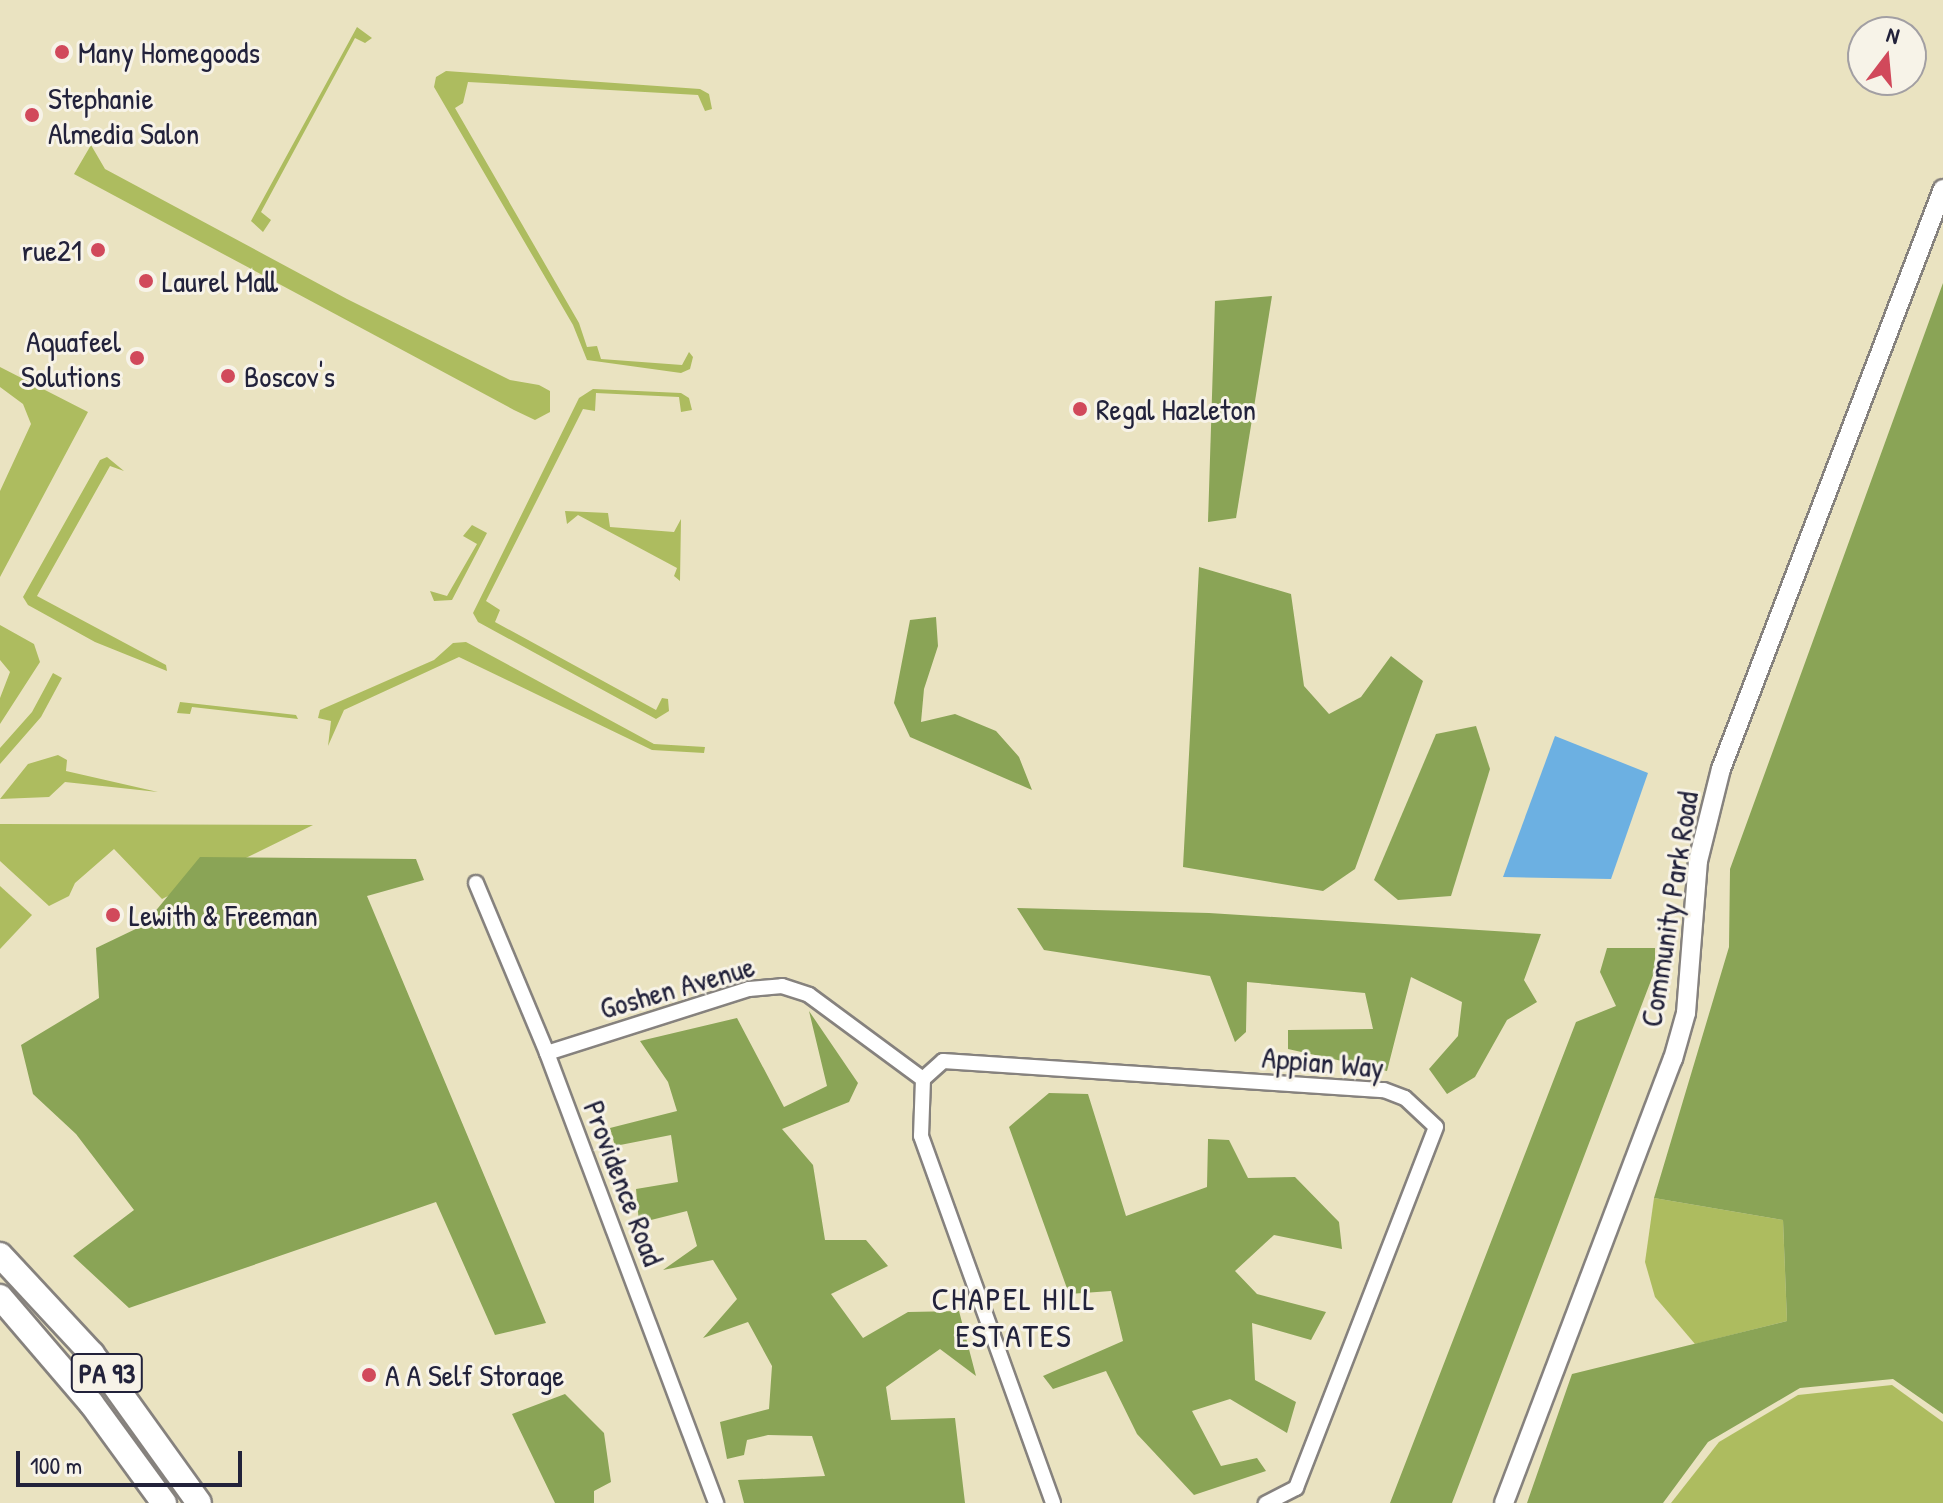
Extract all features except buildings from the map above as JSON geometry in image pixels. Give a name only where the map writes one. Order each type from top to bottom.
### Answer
[{"type":"highway","name":"PA 93","points":[[0,1255],[92,1354],[199,1503]]},
{"type":"highway","name":"PA 93","points":[[0,1297],[91,1403],[164,1503]]},
{"type":"street","name":"Community Park Road","points":[[1504,1503],[1673,1059],[1686,1013],[1698,861],[1721,769],[1943,189]]},
{"type":"street","name":"Providence Road","points":[[476,883],[547,1053],[716,1503]]},
{"type":"street","name":"Goshen Avenue","points":[[547,1053],[749,989],[782,986],[809,995],[923,1079]]},
{"type":"street","name":"Appian Way","points":[[923,1079],[943,1061],[1384,1090],[1405,1098],[1436,1127],[1296,1488],[1266,1503]]},
{"type":"street","points":[[923,1079],[921,1136],[1053,1503]]},
{"type":"green space","points":[[357,27],[372,38],[365,43],[355,38],[261,212],[271,220],[263,232],[251,221]]},
{"type":"green space","points":[[446,71],[700,89],[709,94],[712,109],[705,111],[698,95],[468,82],[463,103],[455,108],[579,323],[587,347],[597,346],[601,359],[682,365],[689,352],[693,357],[690,369],[681,373],[587,360],[573,325],[434,87],[436,77]]},
{"type":"green space","points":[[91,145],[105,169],[347,299],[510,380],[539,385],[550,391],[550,412],[535,420],[514,410],[74,174]]},
{"type":"green space","points":[[1943,283],[1943,1414],[1893,1379],[1800,1388],[1708,1442],[1663,1503],[1527,1503],[1572,1374],[1787,1321],[1783,1220],[1654,1198],[1729,947],[1730,869]]},
{"type":"green space","points":[[1272,296],[1236,518],[1208,522],[1215,301]]},
{"type":"green space","points":[[0,367],[88,412],[0,577],[0,491],[31,424],[23,404],[0,387]]},
{"type":"green space","points":[[593,389],[681,393],[689,398],[692,410],[681,412],[679,397],[596,393],[595,411],[583,409],[486,601],[500,610],[495,622],[656,710],[662,698],[668,699],[669,711],[656,719],[478,622],[473,613],[579,398]]},
{"type":"green space","points":[[107,457],[124,471],[110,466],[37,596],[166,665],[167,671],[95,642],[28,605],[23,597],[100,460]]},
{"type":"green space","points":[[565,511],[608,513],[610,527],[674,532],[681,519],[680,581],[674,576],[677,568],[578,515],[567,524]]},
{"type":"green space","points":[[472,525],[487,533],[452,600],[434,601],[430,591],[447,596],[477,544],[463,536]]},
{"type":"green space","points":[[1199,567],[1291,594],[1304,686],[1329,714],[1361,697],[1391,656],[1423,681],[1355,869],[1323,891],[1183,867]]},
{"type":"green space","points":[[936,617],[938,646],[924,689],[921,722],[955,714],[996,731],[1019,757],[1032,790],[910,737],[894,703],[910,620]]},
{"type":"green space","points":[[0,625],[34,644],[40,662],[0,724],[0,698],[10,672],[0,660]]},
{"type":"green space","points":[[466,642],[654,744],[705,747],[704,753],[652,750],[459,657],[344,710],[328,746],[331,721],[318,718],[320,710],[434,660],[453,643]]},
{"type":"green space","points":[[53,673],[62,678],[41,717],[0,764],[0,748],[32,712]]},
{"type":"green space","points":[[180,702],[296,715],[298,719],[192,707],[190,714],[177,713]]},
{"type":"green space","points":[[1476,726],[1490,769],[1451,896],[1398,900],[1374,880],[1436,734]]},
{"type":"green space","points":[[58,755],[67,760],[66,771],[158,792],[65,782],[49,797],[0,799],[28,764]]},
{"type":"green space","points":[[0,824],[313,825],[162,899],[114,849],[75,883],[69,896],[49,906],[0,861]]},
{"type":"green space","points":[[200,857],[416,859],[424,880],[367,896],[546,1323],[495,1335],[436,1202],[129,1308],[73,1256],[134,1210],[76,1134],[33,1094],[21,1045],[99,998],[96,948],[144,925]]},
{"type":"green space","points":[[0,886],[32,915],[0,949]]},
{"type":"green space","points":[[1017,908],[1209,913],[1541,934],[1524,980],[1537,1002],[1507,1020],[1475,1077],[1447,1094],[1429,1069],[1458,1036],[1462,1002],[1411,977],[1387,1071],[1288,1049],[1288,1030],[1373,1029],[1365,993],[1247,982],[1246,1032],[1235,1042],[1210,976],[1044,950]]},
{"type":"green space","points":[[1607,948],[1655,948],[1655,970],[1452,1503],[1390,1503],[1576,1022],[1616,1006],[1600,972]]},
{"type":"green space","points":[[809,1011],[858,1083],[849,1102],[782,1129],[813,1165],[825,1240],[866,1240],[888,1266],[831,1294],[863,1338],[908,1312],[959,1311],[976,1376],[940,1349],[886,1387],[891,1420],[955,1418],[965,1503],[744,1503],[738,1480],[825,1476],[812,1436],[768,1435],[747,1440],[744,1455],[727,1459],[720,1422],[769,1409],[772,1366],[748,1322],[703,1338],[737,1299],[713,1260],[663,1270],[697,1246],[687,1211],[639,1223],[636,1189],[678,1182],[671,1135],[615,1146],[610,1128],[677,1111],[668,1082],[640,1041],[737,1018],[784,1107],[827,1086]]},
{"type":"green space","points":[[1049,1093],[1088,1094],[1126,1216],[1207,1187],[1208,1139],[1229,1140],[1248,1178],[1295,1177],[1339,1222],[1342,1249],[1274,1235],[1235,1271],[1257,1294],[1326,1312],[1311,1340],[1252,1323],[1255,1380],[1296,1402],[1287,1433],[1230,1399],[1192,1411],[1221,1466],[1257,1458],[1266,1471],[1194,1495],[1137,1434],[1106,1371],[1053,1389],[1043,1376],[1123,1341],[1111,1291],[1069,1294],[1009,1127]]},
{"type":"green space","points":[[1654,1198],[1783,1220],[1787,1321],[1695,1344],[1655,1297],[1645,1262]]},
{"type":"green space","points":[[1892,1385],[1943,1422],[1943,1503],[1671,1503],[1719,1442],[1798,1395]]},
{"type":"green space","points":[[565,1394],[604,1433],[611,1482],[594,1491],[594,1503],[555,1503],[512,1414]]},
{"type":"water","points":[[1555,736],[1648,773],[1611,879],[1503,877]]},
{"type":"place","name":"Many Homegoods","points":[[62,52]]},
{"type":"place","name":"Stephanie Almedia Salon","points":[[32,115]]},
{"type":"place","name":"rue21","points":[[98,250]]},
{"type":"place","name":"Laurel Mall","points":[[146,281]]},
{"type":"place","name":"Aquafeel Solutions","points":[[137,358]]},
{"type":"place","name":"Boscov's","points":[[228,376]]},
{"type":"place","name":"Regal Hazleton","points":[[1080,409]]},
{"type":"place","name":"Lewith & Freeman","points":[[113,915]]},
{"type":"place","name":"A A Self Storage","points":[[369,1375]]},
{"type":"district","name":"CHAPEL HILL ESTATES","points":[[1014,1318]]}]
